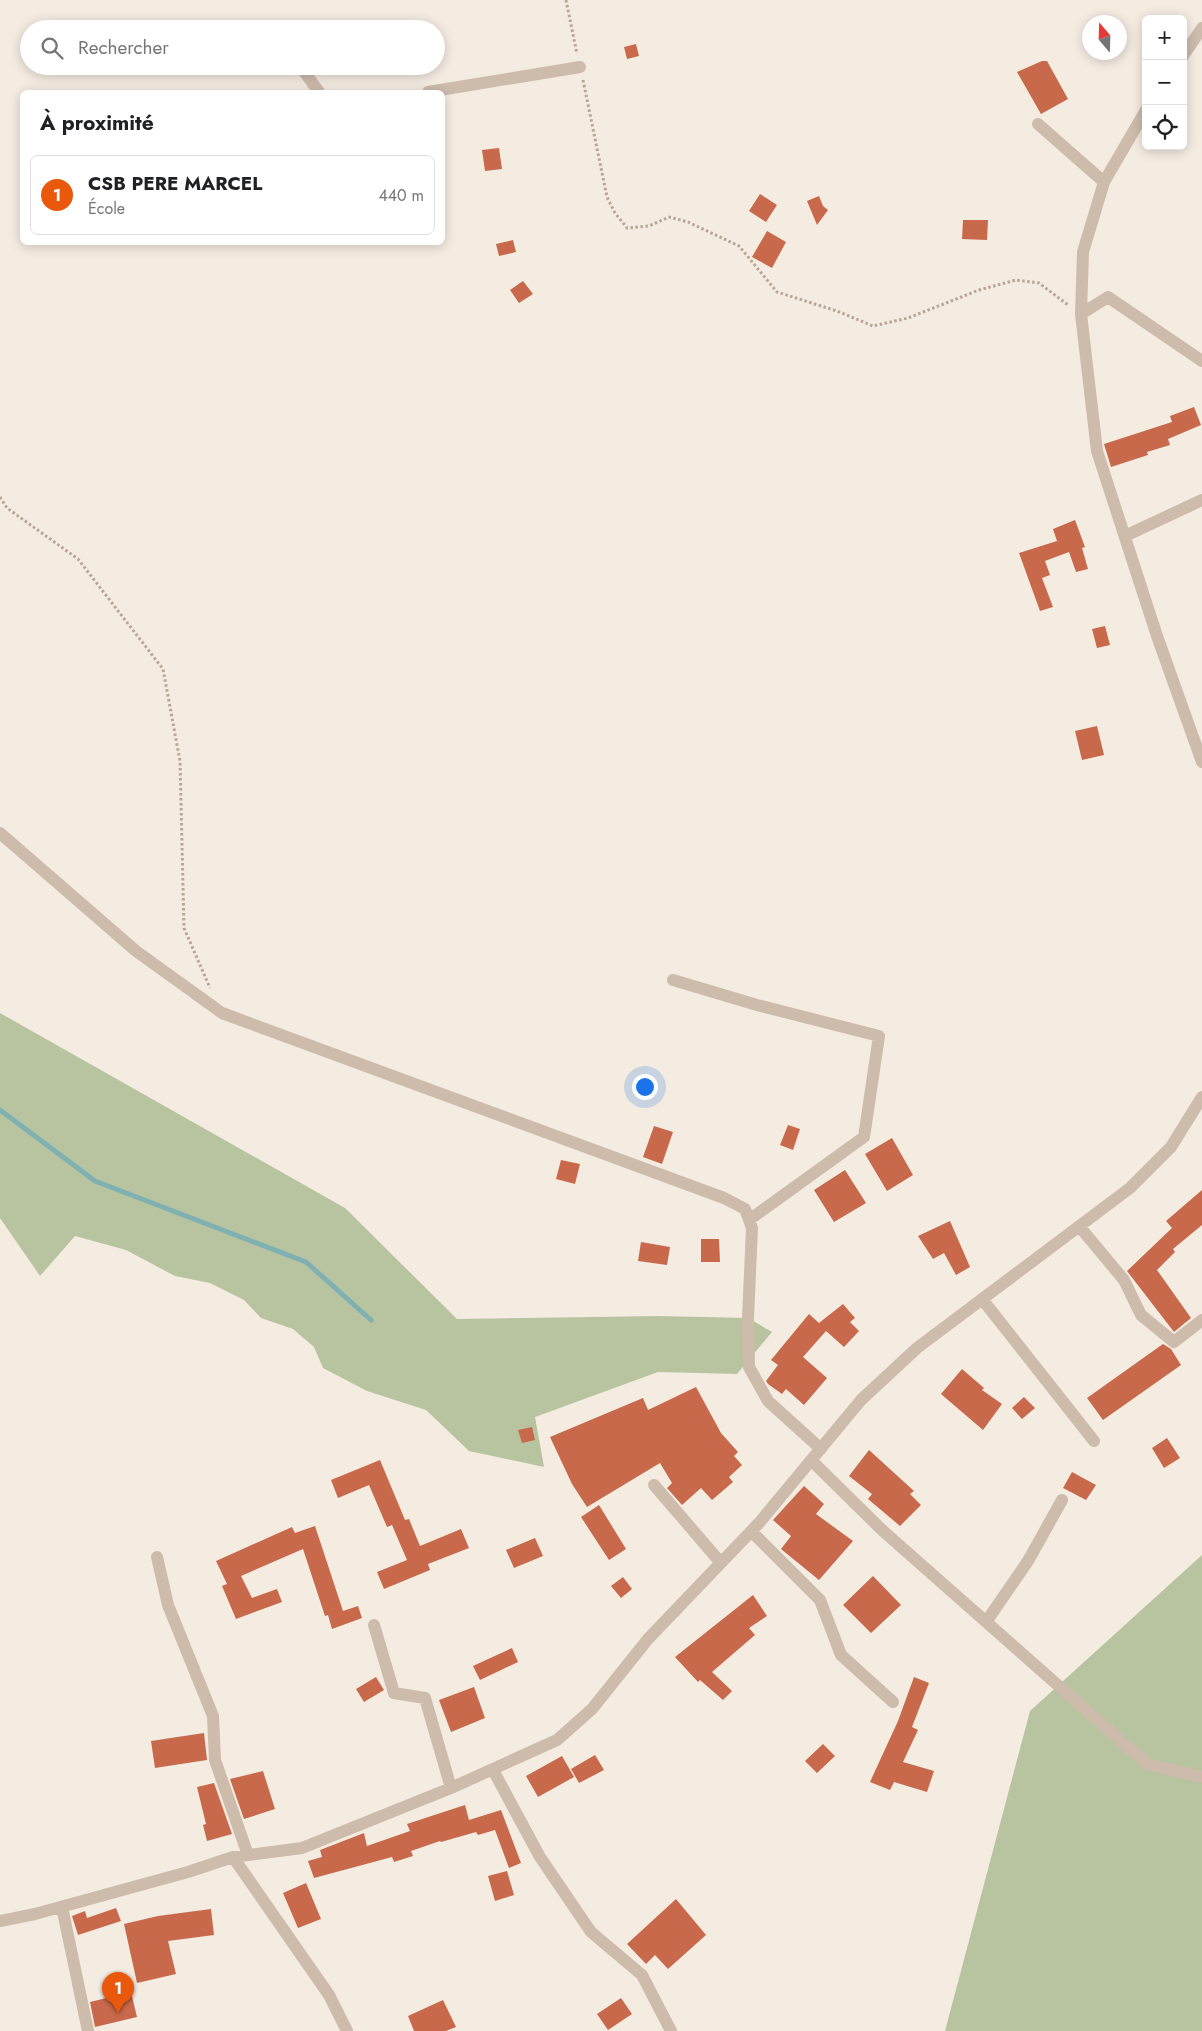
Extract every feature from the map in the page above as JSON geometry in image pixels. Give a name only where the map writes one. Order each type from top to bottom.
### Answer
[{"type":"street","points":[[1187,50],[1202,28]]},
{"type":"street","points":[[440,90],[580,67]]},
{"type":"street","points":[[307,75],[318,90]]},
{"type":"street","points":[[1142,117],[1104,182],[1083,252],[1081,314],[1098,451],[1202,762]]},
{"type":"street","points":[[1038,124],[1104,182]]},
{"type":"street","points":[[1081,314],[1108,297],[1202,361]]},
{"type":"street","points":[[1125,536],[1202,500]]},
{"type":"street","points":[[0,833],[136,951],[222,1013],[724,1198],[745,1208],[752,1228],[748,1318],[749,1367],[768,1401],[821,1449]]},
{"type":"street","points":[[673,980],[757,1005],[879,1036],[864,1137],[749,1220]]},
{"type":"street","points":[[0,1921],[62,1907],[188,1872],[233,1857],[302,1848],[451,1788],[557,1740],[592,1709],[648,1639],[752,1531],[861,1400],[917,1348],[1130,1188],[1167,1151],[1200,1104]]},
{"type":"street","points":[[1079,1226],[1124,1280],[1141,1315],[1174,1342],[1202,1320]]},
{"type":"street","points":[[982,1299],[1094,1441]]},
{"type":"street","points":[[812,1461],[882,1530],[1147,1764],[1202,1777]]},
{"type":"street","points":[[654,1485],[721,1563]]},
{"type":"street","points":[[986,1622],[1028,1561],[1062,1500]]},
{"type":"street","points":[[752,1531],[820,1600],[841,1655],[893,1702]]},
{"type":"street","points":[[157,1557],[168,1605],[213,1716],[215,1760],[248,1855]]},
{"type":"street","points":[[374,1625],[394,1693],[425,1698],[451,1788]]},
{"type":"street","points":[[493,1770],[540,1857],[591,1932],[642,1975],[671,2031]]},
{"type":"street","points":[[233,1857],[329,1996],[347,2031]]},
{"type":"street","points":[[62,1907],[88,2031]]},
{"type":"path","points":[[566,0],[607,197],[615,213],[627,228],[649,226],[669,217],[688,222],[739,246],[777,292],[837,311],[873,326],[908,318],[979,290],[1016,280],[1039,283],[1081,314]]},
{"type":"path","points":[[0,497],[7,508],[78,559],[163,669],[180,761],[184,928],[222,1013]]},
{"type":"green space","points":[[0,1013],[345,1208],[457,1319],[658,1316],[748,1318],[772,1332],[737,1374],[658,1372],[535,1417],[544,1467],[469,1451],[426,1410],[367,1391],[323,1368],[314,1347],[293,1329],[261,1318],[244,1300],[210,1283],[175,1276],[126,1250],[75,1236],[40,1276],[0,1218]]},
{"type":"green space","points":[[1202,1555],[1202,2031],[945,2031],[1030,1711]]},
{"type":"building","points":[[636,44],[639,56],[627,59],[624,47]]},
{"type":"building","points":[[1042,61],[1047,61],[1068,99],[1041,114],[1017,72]]},
{"type":"building","points":[[499,148],[502,169],[485,171],[482,150]]},
{"type":"building","points":[[760,194],[777,205],[766,222],[749,211]]},
{"type":"building","points":[[819,196],[823,206],[828,210],[817,225],[807,201]]},
{"type":"building","points":[[963,220],[988,220],[987,240],[962,239]]},
{"type":"building","points":[[767,231],[786,242],[772,268],[752,257]]},
{"type":"building","points":[[513,240],[516,252],[499,256],[496,244]]},
{"type":"building","points":[[523,281],[533,294],[519,303],[510,290]]},
{"type":"building","points":[[1194,407],[1201,425],[1168,439],[1170,445],[1147,452],[1148,455],[1111,467],[1104,444],[1172,422],[1170,416]]},
{"type":"building","points":[[1075,520],[1085,547],[1082,548],[1088,569],[1076,572],[1069,552],[1045,561],[1050,575],[1042,578],[1053,607],[1040,611],[1019,553],[1057,541],[1053,529]]},
{"type":"building","points":[[1105,626],[1110,645],[1097,648],[1092,629]]},
{"type":"building","points":[[1097,726],[1104,755],[1082,760],[1075,731]]},
{"type":"building","points":[[788,1125],[800,1129],[793,1150],[780,1145]]},
{"type":"building","points":[[654,1126],[673,1132],[662,1164],[643,1157]]},
{"type":"building","points":[[892,1138],[913,1175],[887,1191],[865,1154]]},
{"type":"building","points":[[561,1160],[580,1164],[575,1184],[556,1179]]},
{"type":"building","points":[[845,1170],[866,1203],[834,1222],[814,1190]]},
{"type":"building","points":[[1202,1190],[1202,1225],[1173,1249],[1175,1252],[1157,1270],[1191,1318],[1174,1332],[1127,1271],[1172,1228],[1166,1221]]},
{"type":"building","points":[[950,1221],[970,1267],[956,1275],[944,1253],[933,1259],[918,1236]]},
{"type":"building","points":[[701,1239],[719,1239],[720,1262],[701,1262]]},
{"type":"building","points":[[641,1242],[670,1247],[667,1265],[638,1261]]},
{"type":"building","points":[[843,1304],[855,1318],[850,1322],[859,1331],[844,1347],[826,1331],[803,1357],[827,1378],[804,1405],[786,1389],[782,1394],[768,1384],[766,1381],[778,1365],[771,1360],[809,1314],[819,1323]]},
{"type":"building","points":[[1163,1344],[1171,1349],[1181,1365],[1103,1420],[1087,1398]]},
{"type":"building","points":[[962,1369],[984,1388],[982,1390],[1002,1404],[983,1430],[941,1394]]},
{"type":"building","points":[[696,1387],[721,1433],[738,1452],[734,1456],[742,1465],[729,1477],[733,1482],[712,1500],[701,1488],[682,1505],[667,1488],[672,1483],[660,1463],[587,1507],[572,1484],[550,1437],[643,1398],[648,1410]]},
{"type":"building","points":[[1024,1397],[1035,1408],[1022,1419],[1012,1408]]},
{"type":"building","points":[[532,1427],[535,1440],[522,1443],[518,1430]]},
{"type":"building","points":[[1167,1438],[1180,1458],[1164,1468],[1152,1448]]},
{"type":"building","points":[[869,1450],[914,1491],[910,1494],[921,1505],[900,1526],[868,1499],[872,1494],[849,1476]]},
{"type":"building","points":[[380,1460],[405,1520],[409,1519],[420,1546],[461,1529],[469,1548],[428,1564],[430,1570],[384,1589],[377,1572],[407,1560],[392,1525],[387,1527],[369,1485],[338,1498],[331,1480]]},
{"type":"building","points":[[1072,1472],[1096,1485],[1086,1500],[1063,1488]]},
{"type":"building","points":[[804,1486],[824,1504],[816,1514],[853,1541],[819,1580],[781,1549],[791,1536],[773,1520]]},
{"type":"building","points":[[599,1505],[626,1549],[609,1560],[581,1517]]},
{"type":"building","points":[[315,1526],[343,1611],[358,1606],[362,1618],[332,1629],[328,1615],[325,1616],[303,1549],[241,1576],[252,1598],[277,1589],[282,1602],[236,1619],[222,1586],[227,1584],[216,1561],[292,1527],[295,1533]]},
{"type":"building","points":[[535,1538],[543,1556],[514,1568],[506,1550]]},
{"type":"building","points":[[873,1576],[901,1605],[871,1633],[843,1605]]},
{"type":"building","points":[[623,1577],[632,1589],[621,1598],[611,1586]]},
{"type":"building","points":[[753,1595],[767,1616],[749,1628],[755,1635],[712,1672],[732,1691],[723,1700],[700,1680],[698,1682],[675,1657]]},
{"type":"building","points":[[512,1648],[518,1662],[480,1680],[473,1666]]},
{"type":"building","points":[[376,1677],[384,1690],[364,1702],[356,1689]]},
{"type":"building","points":[[914,1677],[929,1683],[912,1727],[918,1730],[903,1762],[934,1771],[927,1792],[894,1782],[890,1790],[870,1782],[898,1721]]},
{"type":"building","points":[[474,1687],[485,1718],[451,1732],[439,1700]]},
{"type":"building","points":[[204,1733],[207,1760],[155,1768],[151,1741]]},
{"type":"building","points":[[823,1744],[835,1756],[817,1773],[805,1761]]},
{"type":"building","points":[[595,1755],[604,1770],[579,1783],[571,1769]]},
{"type":"building","points":[[562,1756],[574,1777],[538,1797],[526,1776]]},
{"type":"building","points":[[263,1771],[275,1809],[244,1819],[230,1779]]},
{"type":"building","points":[[214,1783],[232,1834],[207,1841],[203,1825],[206,1824],[197,1787]]},
{"type":"building","points":[[465,1805],[469,1820],[501,1810],[521,1863],[509,1868],[495,1830],[478,1835],[476,1832],[440,1841],[411,1851],[413,1856],[394,1862],[392,1857],[314,1878],[308,1861],[322,1857],[320,1850],[364,1833],[367,1846],[410,1831],[407,1824]]},
{"type":"building","points":[[507,1871],[514,1895],[495,1901],[488,1876]]},
{"type":"building","points":[[306,1883],[321,1919],[298,1928],[283,1893]]},
{"type":"building","points":[[676,1899],[706,1935],[668,1969],[655,1955],[646,1964],[627,1944]]},
{"type":"building","points":[[116,1908],[121,1921],[78,1935],[72,1916],[85,1911],[87,1918]]},
{"type":"building","points":[[211,1909],[214,1935],[168,1941],[176,1974],[137,1983],[124,1924],[158,1916]]},
{"type":"building","points":[[131,1992],[137,2017],[95,2027],[90,2002]]},
{"type":"building","points":[[621,1998],[632,2014],[608,2030],[597,2014]]},
{"type":"building","points":[[443,2000],[456,2027],[446,2031],[414,2031],[408,2016]]},
{"type":"waterway","points":[[0,1110],[95,1181],[306,1262],[371,1320]]},
{"type":"place","name":"CSB PERE MARCEL","points":[[118,2013]]}]
